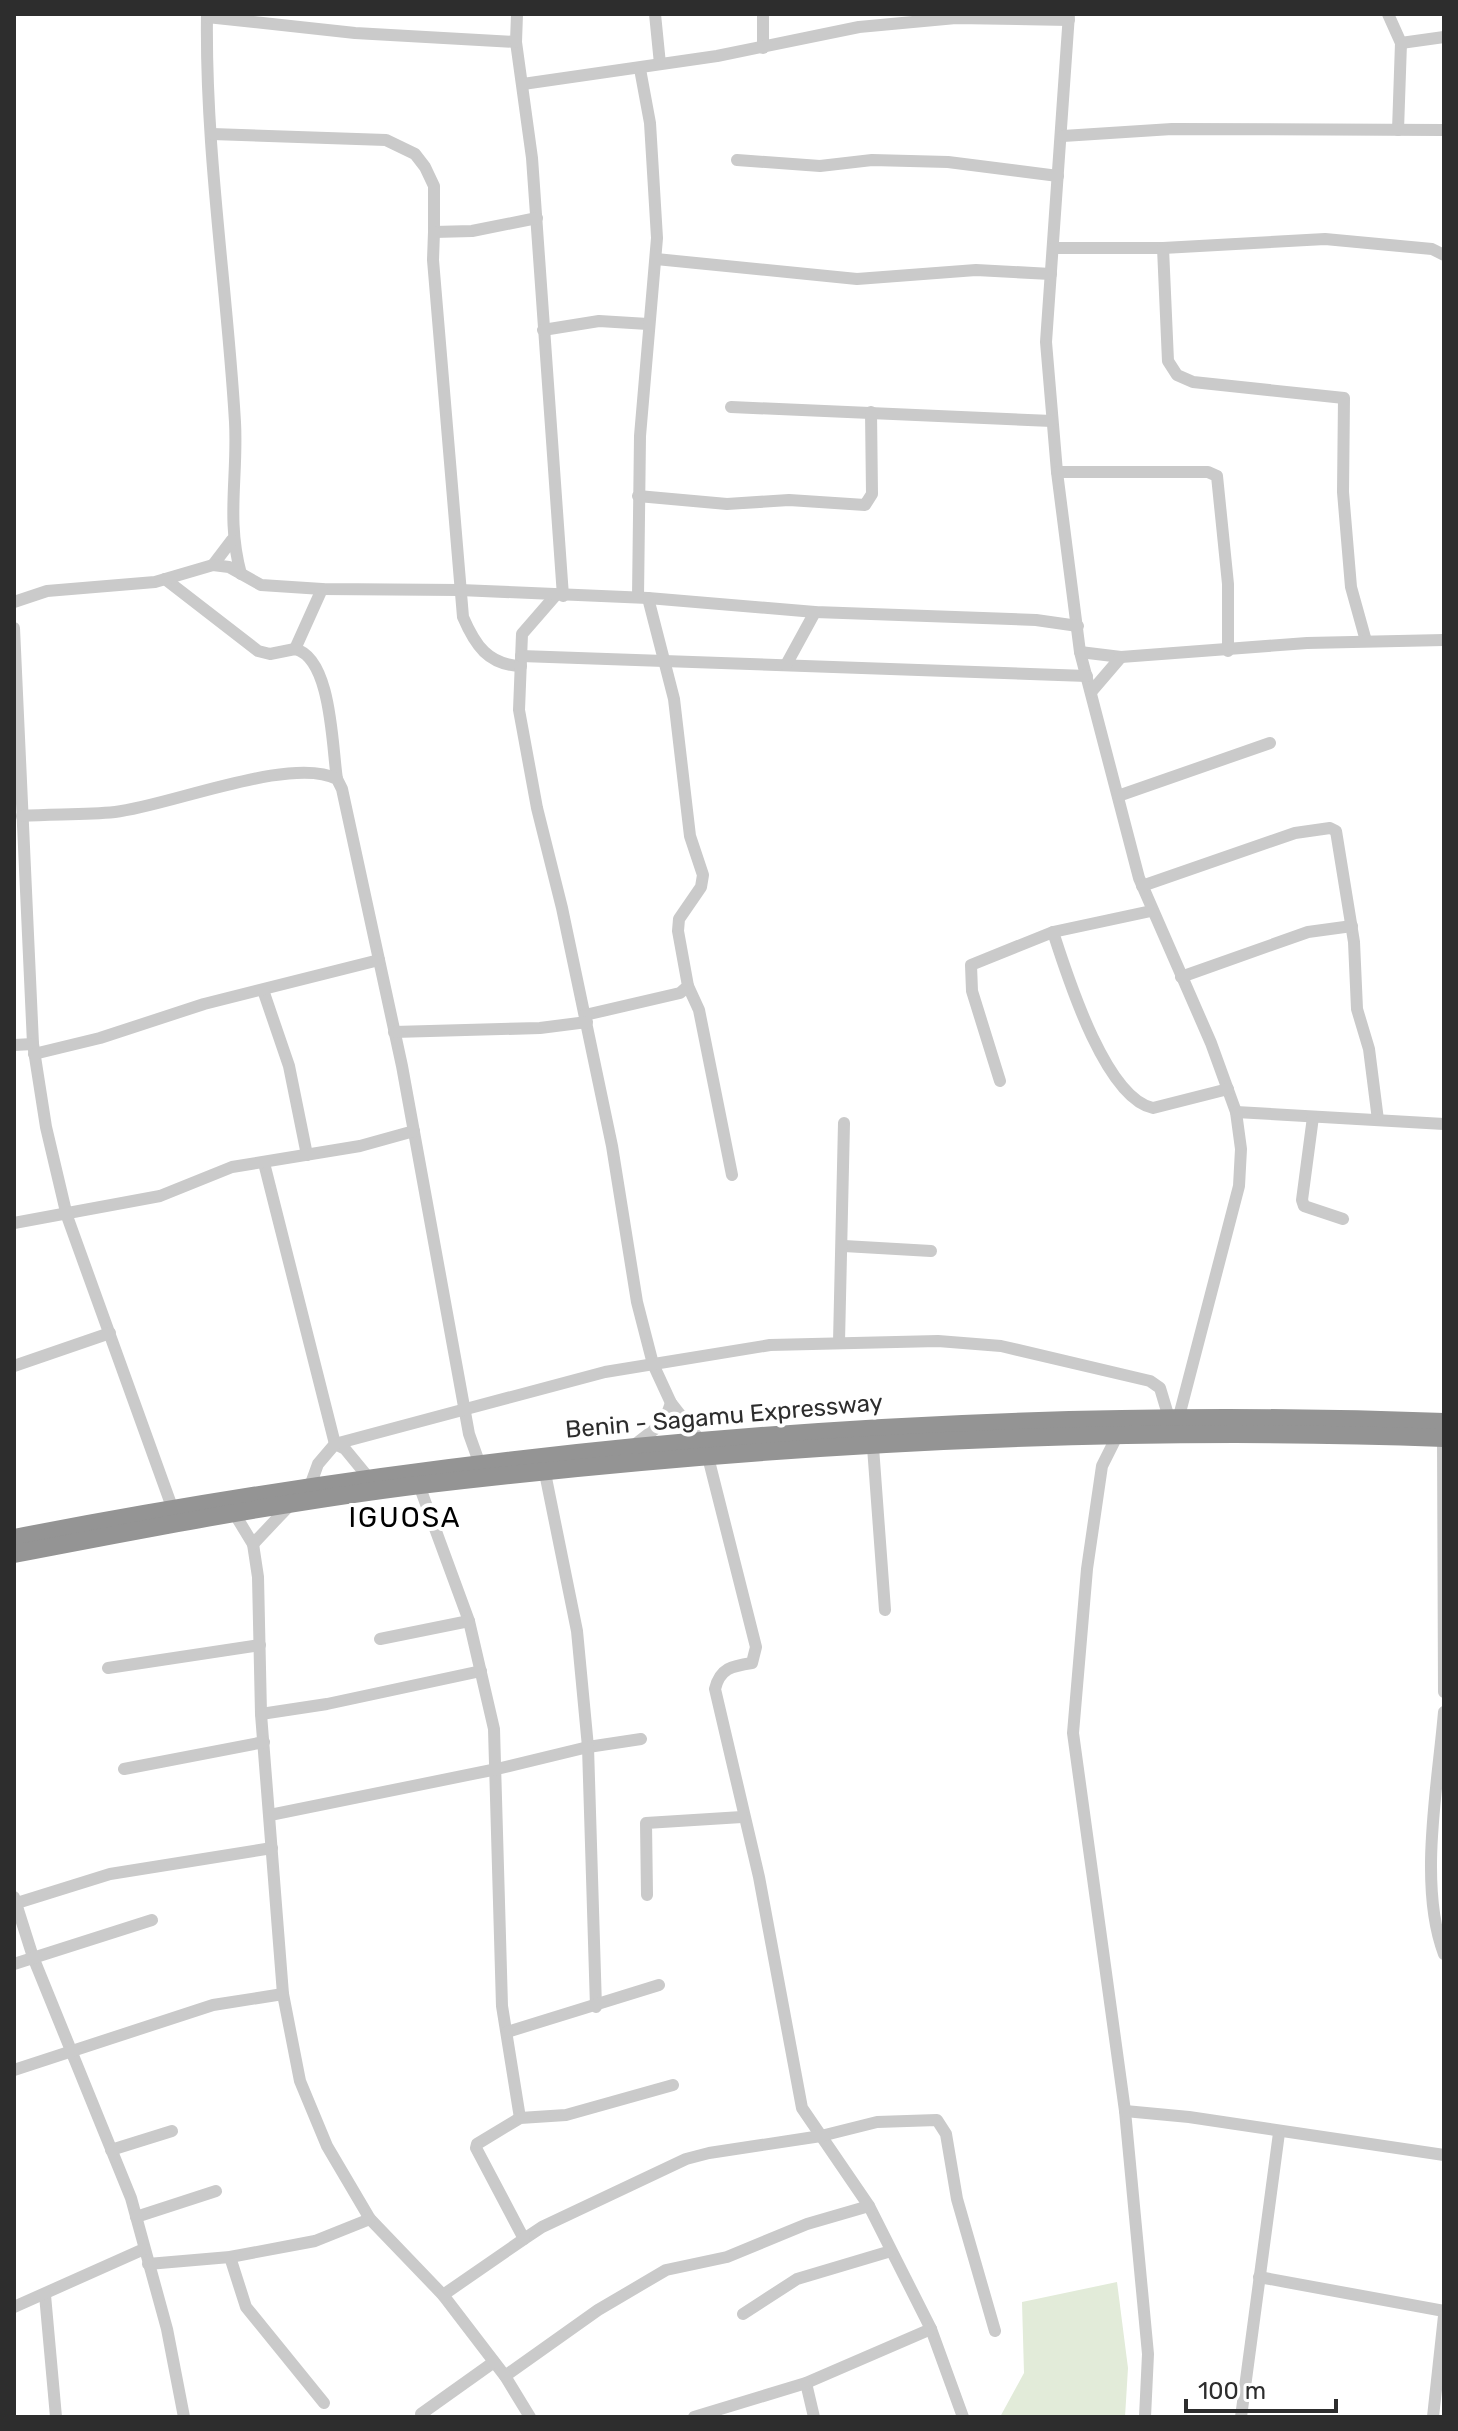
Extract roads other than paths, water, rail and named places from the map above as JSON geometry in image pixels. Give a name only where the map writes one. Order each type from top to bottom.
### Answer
[{"type":"highway","name":"Benin - Sagamu Expressway","points":[[14,1538],[172,1507],[368,1477],[699,1439],[853,1427],[1444,1422]]},
{"type":"highway","points":[[14,1554],[234,1513],[419,1485],[708,1457],[985,1438],[1117,1436],[1174,1423],[1444,1438]]},
{"type":"street","points":[[517,14],[516,42],[537,218],[559,596],[522,634],[519,710],[531,780],[612,1146],[637,1302],[653,1364],[671,1403],[699,1439]]},
{"type":"street","points":[[655,14],[660,64]]},
{"type":"street","points":[[763,14],[763,48]]},
{"type":"street","points":[[1388,14],[1401,43],[1398,50],[1398,130]]},
{"type":"street","points":[[241,574],[232,540],[235,425],[212,134],[207,16],[355,33],[516,42]]},
{"type":"street","points":[[523,84],[640,69],[763,48],[859,20],[1069,17],[1063,136],[1046,342],[1057,472],[1080,652],[1142,886],[1228,1089],[1236,1112],[1241,1149],[1239,1186],[1174,1423]]},
{"type":"street","points":[[1401,43],[1444,37]]},
{"type":"street","points":[[640,69],[650,123],[656,259],[648,324],[638,496],[643,598],[666,662],[690,836],[703,875],[701,887],[679,919],[679,944],[688,986],[699,1010],[732,1175]]},
{"type":"street","points":[[1063,136],[1172,129],[1444,130]]},
{"type":"street","points":[[212,134],[386,140],[415,154],[425,167],[434,186],[434,274],[463,617],[474,642],[492,658],[1087,676]]},
{"type":"street","points":[[737,160],[830,167],[872,160],[948,162],[1058,176]]},
{"type":"street","points":[[434,232],[472,231],[537,218]]},
{"type":"street","points":[[1054,248],[1163,248],[1325,239],[1432,249],[1444,255]]},
{"type":"street","points":[[1163,248],[1168,361],[1177,375],[1193,382],[1344,398],[1343,492],[1351,587],[1366,641]]},
{"type":"street","points":[[656,259],[849,279],[976,270],[1051,274]]},
{"type":"street","points":[[543,330],[599,321],[648,324]]},
{"type":"street","points":[[731,407],[1052,421]]},
{"type":"street","points":[[638,496],[727,504],[789,500],[865,505],[872,494],[871,412]]},
{"type":"street","points":[[1057,472],[1208,472],[1217,476],[1228,584],[1228,651]]},
{"type":"street","points":[[213,565],[232,540]]},
{"type":"street","points":[[14,602],[47,591],[165,579],[213,565],[229,567],[261,585],[643,598],[815,612],[1036,620],[1078,626]]},
{"type":"street","points":[[165,579],[258,651],[270,654],[295,649],[311,659],[324,684],[337,779],[342,789],[394,1032],[466,1410],[479,1462]]},
{"type":"street","points":[[295,649],[322,589]]},
{"type":"street","points":[[786,665],[815,612]]},
{"type":"street","points":[[14,628],[33,1049],[46,1127],[67,1216],[172,1507],[161,1526]]},
{"type":"street","points":[[1080,652],[1121,657],[1366,641],[1444,640]]},
{"type":"street","points":[[1091,692],[1121,657]]},
{"type":"street","points":[[1118,796],[1270,743]]},
{"type":"street","points":[[20,810],[115,812],[173,802],[244,780],[283,774],[320,773],[337,779]]},
{"type":"street","points":[[1142,886],[1295,833],[1330,828],[1337,835],[1352,926],[1357,1009],[1369,1049],[1378,1120]]},
{"type":"street","points":[[1000,1081],[972,991],[971,965],[1053,932],[1151,911]]},
{"type":"street","points":[[1181,977],[1308,932],[1352,926]]},
{"type":"street","points":[[1053,932],[1102,1057],[1144,1107],[1153,1108],[1228,1089]]},
{"type":"street","points":[[14,1045],[33,1049],[379,960]]},
{"type":"street","points":[[394,1032],[540,1028],[680,993],[688,986]]},
{"type":"street","points":[[263,990],[289,1066],[307,1155]]},
{"type":"street","points":[[1236,1112],[1444,1124]]},
{"type":"street","points":[[1313,1117],[1302,1200],[1304,1206],[1343,1219]]},
{"type":"street","points":[[839,1342],[844,1246],[844,1123]]},
{"type":"street","points":[[14,1223],[67,1216],[160,1196],[232,1167],[307,1155],[414,1131]]},
{"type":"street","points":[[264,1163],[335,1444],[345,1449],[368,1477]]},
{"type":"street","points":[[844,1246],[931,1251]]},
{"type":"street","points":[[14,1366],[110,1333]]},
{"type":"street","points":[[310,1486],[318,1464],[335,1444],[605,1372],[770,1345],[938,1341],[1001,1346],[1150,1381],[1160,1388],[1174,1423]]},
{"type":"street","points":[[633,1446],[664,1422],[671,1403]]},
{"type":"street","points":[[1117,1436],[1102,1466],[1087,1569],[1073,1733],[1125,2111],[1148,2354],[1145,2417]]},
{"type":"street","points":[[1444,1438],[1444,1692]]},
{"type":"street","points":[[873,1447],[885,1610]]},
{"type":"street","points":[[708,1457],[756,1647],[752,1663],[725,1669],[718,1676],[715,1689],[742,1817],[759,1877],[802,2108],[869,2206],[931,2329],[963,2417]]},
{"type":"street","points":[[545,1473],[577,1631],[588,1747],[596,2007]]},
{"type":"street","points":[[419,1485],[469,1621],[494,1729],[502,2006],[520,2118]]},
{"type":"street","points":[[253,1544],[291,1504]]},
{"type":"street","points":[[234,1513],[253,1544],[261,1714],[283,1994],[300,2081],[327,2146],[370,2219],[443,2295],[505,2376],[530,2417]]},
{"type":"street","points":[[380,1639],[469,1621]]},
{"type":"street","points":[[108,1668],[260,1645]]},
{"type":"street","points":[[261,1714],[327,1704],[481,1671]]},
{"type":"street","points":[[1444,1712],[1434,1855],[1433,1922],[1444,1954]]},
{"type":"street","points":[[270,1815],[497,1769],[588,1747],[641,1739]]},
{"type":"street","points":[[124,1769],[264,1742]]},
{"type":"street","points":[[647,1895],[646,1823],[742,1817]]},
{"type":"street","points":[[184,2417],[178,2375],[136,2217],[33,1957],[16,1900],[110,1874],[272,1848]]},
{"type":"street","points":[[14,1964],[152,1920]]},
{"type":"street","points":[[507,2032],[596,2007],[659,1985]]},
{"type":"street","points":[[14,2070],[213,2005],[283,1994]]},
{"type":"street","points":[[524,2239],[476,2148],[485,2136],[520,2118],[566,2115],[673,2085]]},
{"type":"street","points":[[1125,2111],[1189,2117],[1279,2133],[1444,2155]]},
{"type":"street","points":[[443,2295],[542,2227],[686,2159],[731,2148],[821,2136],[877,2122],[929,2118],[943,2125],[957,2199],[995,2331]]},
{"type":"street","points":[[111,2150],[172,2131]]},
{"type":"street","points":[[1241,2417],[1279,2133]]},
{"type":"street","points":[[136,2217],[216,2191]]},
{"type":"street","points":[[505,2376],[598,2310],[660,2273],[727,2257],[807,2224],[869,2206]]},
{"type":"street","points":[[148,2264],[230,2257],[315,2241],[370,2219]]},
{"type":"street","points":[[14,2307],[144,2249]]},
{"type":"street","points":[[743,2314],[797,2279],[891,2251]]},
{"type":"street","points":[[230,2257],[246,2307],[324,2403]]},
{"type":"street","points":[[1259,2277],[1444,2314],[1433,2417]]},
{"type":"street","points":[[45,2295],[56,2417]]},
{"type":"street","points":[[699,2416],[806,2383],[931,2329]]},
{"type":"street","points":[[421,2414],[494,2362]]},
{"type":"street","points":[[806,2383],[814,2417]]},
{"type":"district","name":"IGUOSA","points":[[405,1517]]}]
